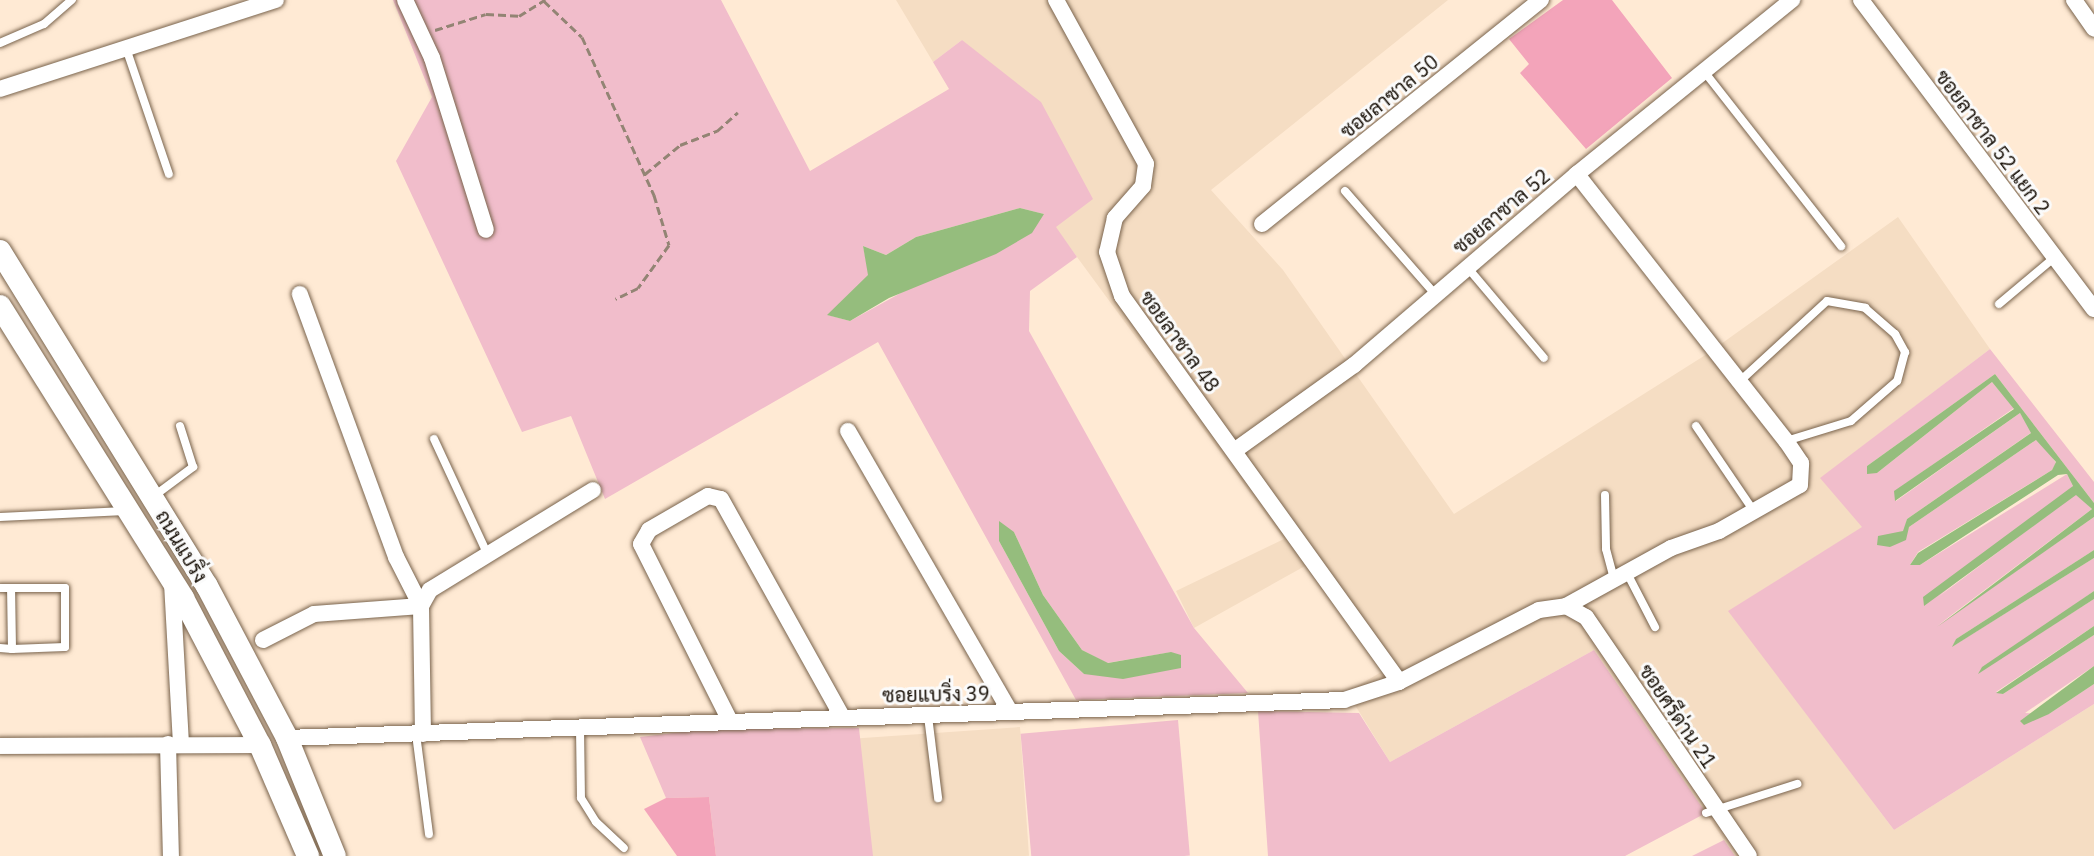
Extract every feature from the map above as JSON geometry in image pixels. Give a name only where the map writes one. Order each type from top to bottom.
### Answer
[{"type":"main road","name":"ถนนแบริ่ง","points":[[0,251],[153,497],[287,738],[335,856]]},
{"type":"main road","name":"ถนนแบริ่ง","points":[[0,306],[172,581],[260,745],[308,856]]},
{"type":"street","points":[[0,89],[276,0]]},
{"type":"street","points":[[405,0],[421,35],[486,230]]},
{"type":"street","name":"ซอยลาซาล 48","points":[[1056,0],[1146,164],[1143,186],[1115,218],[1108,261],[1122,296],[1399,682]]},
{"type":"street","name":"ซอยลาซาล 50","points":[[1262,224],[1541,0]]},
{"type":"street","name":"ซอยลาซาล 52","points":[[1234,451],[1354,365],[1466,266],[1703,69],[1792,0]]},
{"type":"street","name":"ซอยลาซาล 52 แยก 2","points":[[1861,0],[2094,309]]},
{"type":"street","points":[[2074,0],[2094,29]]},
{"type":"street","points":[[1577,174],[1786,441]]},
{"type":"street","points":[[300,294],[396,557],[421,606],[420,734]]},
{"type":"street","points":[[848,431],[1010,712]]},
{"type":"street","name":"ซอยแบริ่ง 39","points":[[287,738],[841,715],[928,715],[1344,700],[1399,682],[1539,610],[1566,606],[1671,548],[1719,531],[1800,485],[1801,463],[1786,441]]},
{"type":"street","points":[[421,606],[430,590],[593,490]]},
{"type":"street","points":[[730,721],[641,544],[649,530],[708,496],[721,499],[841,715]]},
{"type":"street","points":[[171,856],[175,744],[172,581]]},
{"type":"street","points":[[263,640],[314,614],[421,606]]},
{"type":"street","name":"ซอยศรีด่าน 21","points":[[1566,606],[1586,617],[1711,811],[1749,856]]},
{"type":"street","points":[[0,746],[260,745]]},
{"type":"lane","points":[[0,43],[44,24],[72,0]]},
{"type":"lane","points":[[126,48],[169,174]]},
{"type":"lane","points":[[1703,69],[1841,246]]},
{"type":"lane","points":[[1345,191],[1435,294]]},
{"type":"lane","points":[[1999,304],[2055,257]]},
{"type":"lane","points":[[1466,266],[1544,358]]},
{"type":"lane","points":[[1740,382],[1827,301],[1865,308],[1895,334],[1905,352],[1897,381],[1851,421],[1786,441]]},
{"type":"lane","points":[[153,497],[193,467],[180,426]]},
{"type":"lane","points":[[1696,426],[1753,510]]},
{"type":"lane","points":[[434,439],[487,553]]},
{"type":"lane","points":[[1605,495],[1606,549],[1620,576],[1655,627]]},
{"type":"lane","points":[[0,517],[130,511]]},
{"type":"lane","points":[[0,588],[66,589],[65,647],[0,648]]},
{"type":"lane","points":[[11,588],[12,649]]},
{"type":"lane","points":[[928,715],[938,798]]},
{"type":"lane","points":[[580,727],[581,798],[596,822],[624,848]]},
{"type":"lane","points":[[420,734],[429,834]]},
{"type":"lane","points":[[1711,811],[1797,784]]},
{"type":"path","points":[[421,35],[486,14],[519,16],[544,0],[582,37],[645,174],[669,245],[638,288],[615,299]]},
{"type":"path","points":[[645,174],[680,145],[717,131],[738,112]]},
{"type":"shaded area","points":[[393,0],[721,0],[810,171],[949,89],[933,62],[962,40],[1041,102],[1093,199],[1056,227],[1077,257],[1030,291],[1029,331],[1194,628],[1248,693],[1076,700],[878,342],[605,499],[571,416],[522,432],[396,161],[432,97]],"holes":[[[1020,208],[1044,214],[850,321],[828,315],[869,275],[863,246],[886,255],[916,237]],[[1014,532],[1043,595],[1082,650],[1107,663],[1172,652],[1084,674],[1059,651],[999,541]]]},
{"type":"shaded area","points":[[896,0],[1448,0],[1211,190],[1283,270],[1454,514],[1707,354],[1898,217],[1990,349],[1821,478],[1863,527],[1729,611],[1894,830],[2094,704],[2094,856],[1735,856],[1594,650],[1390,762],[1347,692],[1383,671],[1305,566],[1194,628],[1176,591],[1284,539],[1055,227],[962,40],[933,62]]},
{"type":"shaded area","points":[[1563,0],[1612,0],[1672,78],[1586,149],[1520,73],[1529,64],[1509,39]]},
{"type":"shaded area","points":[[1020,208],[1044,214],[1032,233],[996,254],[889,298],[850,321],[827,315],[868,275],[863,246],[886,255],[916,237]]},
{"type":"shaded area","points":[[1990,349],[2094,482],[2094,503],[1995,374],[1867,466],[1877,473],[1992,382],[2014,408],[1895,491],[1896,501],[2020,413],[2032,432],[1907,519],[1904,531],[1888,536],[1890,547],[1909,527],[2036,440],[2044,445],[2056,463],[2052,470],[1918,552],[1910,565],[1920,565],[2067,474],[2073,486],[2067,492],[1938,597],[2076,494],[2092,509],[1937,626],[2094,517],[2094,550],[1956,639],[1953,646],[2094,558],[2094,591],[1979,672],[2094,599],[2094,626],[1996,692],[2003,694],[2094,635],[2094,666],[2025,713],[2049,714],[2094,684],[2094,704],[1894,830],[1728,611],[1862,527],[1820,478]]},
{"type":"shaded area","points":[[1995,374],[2094,503],[2094,517],[1937,627],[2092,509],[2076,495],[1924,606],[1923,597],[2073,486],[2067,474],[2058,475],[1920,565],[1910,565],[1918,553],[2052,470],[2056,462],[2036,440],[1909,527],[1906,540],[1890,547],[1877,545],[1878,536],[1903,531],[1907,519],[2031,433],[2020,413],[1895,501],[1894,491],[2014,409],[1992,382],[1877,473],[1867,474],[1867,466]]},
{"type":"shaded area","points":[[999,521],[1014,532],[1043,595],[1082,650],[1108,663],[1171,652],[1181,655],[1181,668],[1123,679],[1084,674],[1059,651],[999,541]]},
{"type":"shaded area","points":[[2094,550],[2094,558],[1952,647],[1956,639]]},
{"type":"shaded area","points":[[2094,591],[2094,599],[1978,674],[1982,667]]},
{"type":"shaded area","points":[[2094,626],[2094,635],[2003,694],[1996,693]]},
{"type":"shaded area","points":[[1594,650],[1706,813],[1625,856],[1268,856],[1258,711],[1359,713],[1390,762]]},
{"type":"shaded area","points":[[2094,666],[2094,684],[2049,714],[2024,725],[2020,721]]},
{"type":"shaded area","points":[[1178,720],[1190,855],[1031,856],[1021,734]]},
{"type":"shaded area","points":[[1020,727],[1029,856],[868,856],[859,738]]},
{"type":"shaded area","points":[[859,728],[873,856],[716,856],[709,797],[666,798],[640,737],[707,729]]},
{"type":"shaded area","points":[[709,797],[716,856],[677,856],[644,809],[666,798]]},
{"type":"shaded area","points":[[1724,840],[1735,856],[1692,856]]}]
